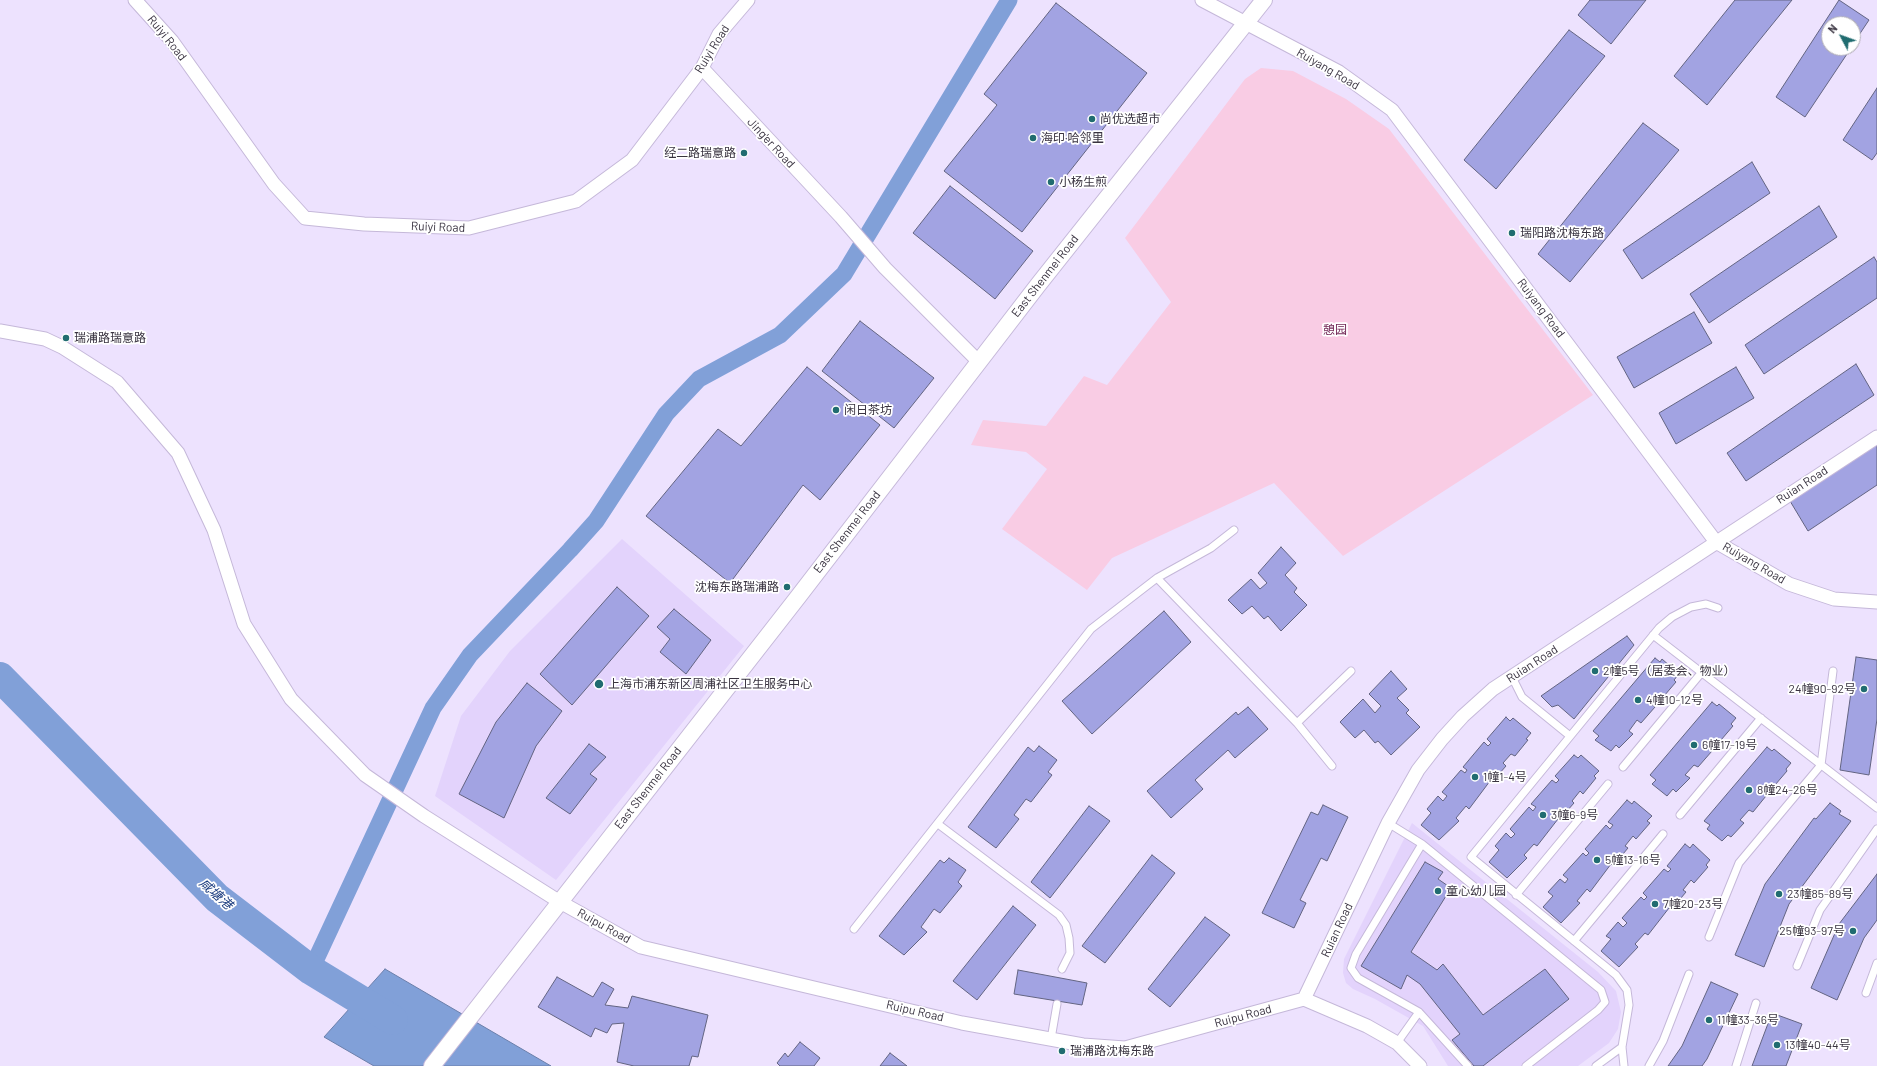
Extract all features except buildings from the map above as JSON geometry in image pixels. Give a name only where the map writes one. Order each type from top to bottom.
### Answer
[{"type":"street","name":"Ruiyi Road","points":[[136,0],[172,40],[274,184],[305,218],[364,224],[469,228],[576,201],[632,160],[702,68],[719,34],[748,0]]},
{"type":"street","name":"Ruiyang Road","points":[[1202,0],[1245,24],[1339,72],[1392,110],[1716,542],[1789,584],[1834,599],[1877,602]]},
{"type":"street","name":"East Shenmei Road","points":[[432,1066],[978,361],[1264,0]]},
{"type":"street","name":"Jing'er Road","points":[[702,68],[841,217],[885,268],[978,361]]},
{"type":"street","name":"Ruipu Road","points":[[0,331],[45,339],[62,347],[118,382],[178,453],[214,530],[244,624],[291,699],[365,775],[424,816],[560,902],[641,947],[962,1023],[1083,1045],[1126,1048],[1304,999]]},
{"type":"street","name":"Ruian Road","points":[[1304,999],[1388,823],[1418,770],[1462,716],[1493,689],[1877,437]]},
{"type":"street","points":[[1304,999],[1367,1026],[1397,1043],[1420,1066]]},
{"type":"lane","points":[[854,929],[1091,629],[1157,578],[1211,548],[1234,530]]},
{"type":"lane","points":[[1157,578],[1297,723],[1332,766]]},
{"type":"lane","points":[[1624,1066],[1622,1047],[1629,1005],[1627,990],[1616,975],[1471,857],[1653,635],[1672,617],[1691,607],[1706,604],[1718,608]]},
{"type":"lane","points":[[1653,635],[1877,808]]},
{"type":"lane","points":[[1297,723],[1351,671]]},
{"type":"lane","points":[[1708,937],[1739,864],[1821,765],[1833,671]]},
{"type":"lane","points":[[1623,767],[1702,672]]},
{"type":"lane","points":[[1512,677],[1522,697],[1570,736]]},
{"type":"lane","points":[[1680,815],[1761,718]]},
{"type":"lane","points":[[1516,895],[1608,784]]},
{"type":"lane","points":[[1388,823],[1422,844],[1601,990],[1605,1002],[1598,1010],[1526,1066]]},
{"type":"lane","points":[[938,824],[1059,916],[1066,925],[1070,952],[1062,969]]},
{"type":"lane","points":[[1797,966],[1820,910],[1877,829]]},
{"type":"lane","points":[[1574,941],[1663,834]]},
{"type":"lane","points":[[1422,844],[1356,954],[1351,968],[1358,978],[1419,1012],[1468,1066]]},
{"type":"lane","points":[[1866,993],[1877,964]]},
{"type":"lane","points":[[1649,1066],[1663,1041],[1689,974]]},
{"type":"lane","points":[[1736,1066],[1756,1003]]},
{"type":"lane","points":[[1051,1039],[1057,1004]]},
{"type":"lane","points":[[1397,1043],[1419,1012]]},
{"type":"lane","points":[[1596,1066],[1622,1047]]},
{"type":"shaded area","name":"上海市浦东新区周浦社区卫生服务中心","points":[[622,539],[744,646],[556,880],[435,796],[461,716],[510,651]]},
{"type":"shaded area","name":"童心幼儿园","points":[[1412,823],[1598,972],[1616,991],[1621,1012],[1618,1029],[1609,1043],[1578,1066],[1448,1066],[1423,1026],[1375,999],[1353,989],[1346,983],[1343,973],[1344,959]]},
{"type":"green space","name":"憩园","points":[[1261,68],[1293,71],[1346,99],[1389,129],[1593,395],[1343,556],[1274,483],[1112,558],[1087,590],[1002,529],[1047,469],[1026,452],[971,445],[983,420],[1046,426],[1084,376],[1107,385],[1171,302],[1125,238],[1245,79]]},
{"type":"water","points":[[385,969],[551,1066],[374,1066],[324,1037]]},
{"type":"waterway","points":[[311,970],[433,708],[470,655],[596,521],[666,414],[699,379],[780,335],[844,274],[1009,0]]},
{"type":"waterway","name":"咸塘港","points":[[0,677],[217,898],[311,970],[393,1020]]},
{"type":"place","name":"尚优选超市","points":[[1092,119]]},
{"type":"place","name":"海印·哈邻里","points":[[1033,138]]},
{"type":"place","name":"经二路瑞意路","points":[[744,153]]},
{"type":"place","name":"小杨生煎","points":[[1051,182]]},
{"type":"place","name":"瑞阳路沈梅东路","points":[[1512,233]]},
{"type":"place","name":"瑞浦路瑞意路","points":[[66,338]]},
{"type":"place","name":"闲日茶坊","points":[[836,410]]},
{"type":"place","name":"沈梅东路瑞浦路","points":[[787,587]]},
{"type":"place","name":"2幢5号（居委会、物业）","points":[[1595,671]]},
{"type":"place","name":"上海市浦东新区周浦社区卫生服务中心","points":[[599,684]]},
{"type":"place","name":"24幢90-92号","points":[[1864,689]]},
{"type":"place","name":"4幢10-12号","points":[[1638,700]]},
{"type":"place","name":"6幢17-19号","points":[[1694,745]]},
{"type":"place","name":"1幢1-4号","points":[[1475,777]]},
{"type":"place","name":"8幢24-26号","points":[[1749,790]]},
{"type":"place","name":"3幢6-9号","points":[[1543,815]]},
{"type":"place","name":"5幢13-16号","points":[[1597,860]]},
{"type":"place","name":"童心幼儿园","points":[[1438,891]]},
{"type":"place","name":"23幢85-89号","points":[[1779,894]]},
{"type":"place","name":"7幢20-23号","points":[[1655,904]]},
{"type":"place","name":"25幢93-97号","points":[[1853,931]]},
{"type":"place","name":"11幢33-36号","points":[[1709,1020]]},
{"type":"place","name":"13幢40-44号","points":[[1777,1045]]},
{"type":"place","name":"瑞浦路沈梅东路","points":[[1062,1051]]}]
